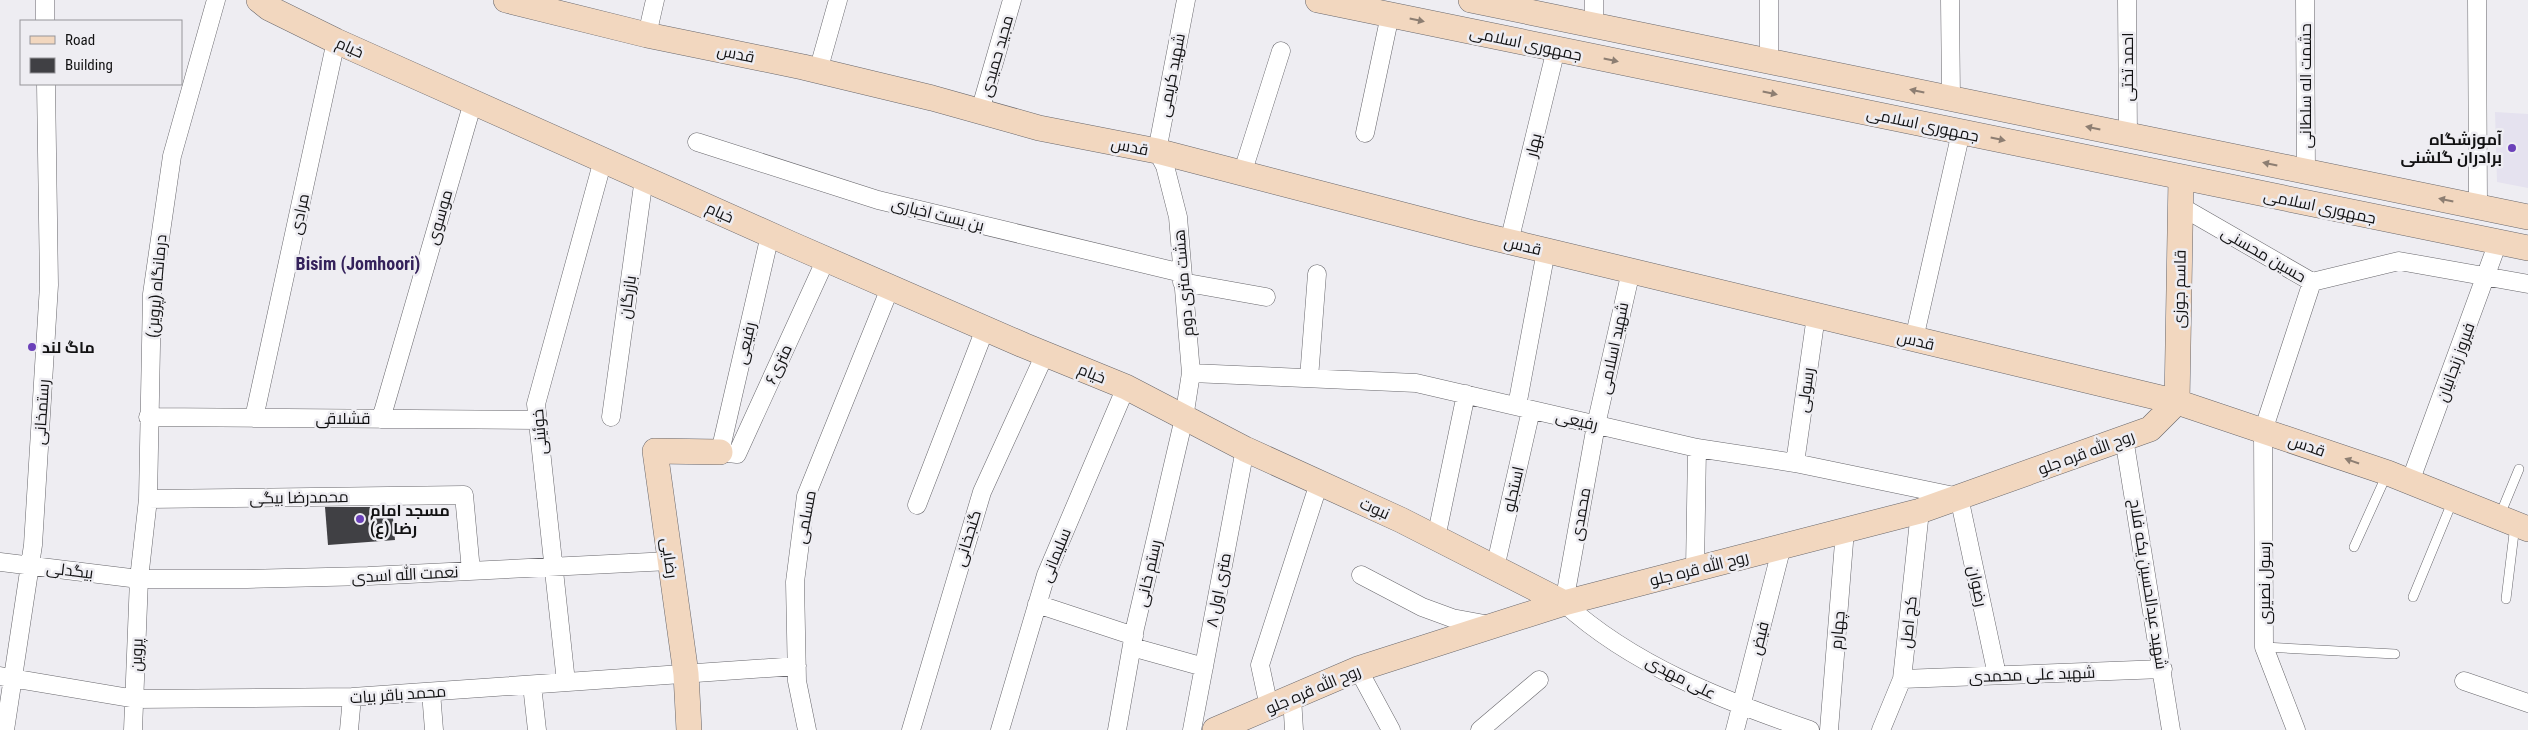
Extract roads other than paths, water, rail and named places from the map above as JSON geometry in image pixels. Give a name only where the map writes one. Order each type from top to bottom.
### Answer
[{"type":"street","points":[[45,0],[45,20]]},
{"type":"street","name":"درمانگاه (پروین)","points":[[139,579],[148,499],[148,417],[152,294],[172,156],[216,0]]},
{"type":"street","name":"خیام","points":[[259,0],[269,8],[336,41],[890,288],[1126,387],[1184,418]]},
{"type":"street","name":"قدس","points":[[506,0],[647,35],[818,71],[980,111],[1039,128],[1157,151],[1509,242],[2177,402],[2388,473],[2514,524]]},
{"type":"street","points":[[647,35],[656,0]]},
{"type":"street","points":[[818,71],[838,0]]},
{"type":"street","name":"مجید حمیدی","points":[[980,111],[1012,0]]},
{"type":"street","name":"شهید کریمی","points":[[1157,151],[1186,0]]},
{"type":"street","name":"جمهوری اسلامی","points":[[1318,0],[2528,248]]},
{"type":"street","name":"جمهوری اسلامی","points":[[1471,0],[2528,217]]},
{"type":"street","points":[[1594,0],[1594,25]]},
{"type":"street","points":[[1769,0],[1769,61]]},
{"type":"street","points":[[1950,0],[1951,98]]},
{"type":"street","name":"احمد تختی","points":[[2126,0],[2128,135]]},
{"type":"street","name":"حشمت اله سلطانی","points":[[2305,0],[2306,171]]},
{"type":"street","points":[[2477,0],[2478,207]]},
{"type":"street","points":[[1365,133],[1390,15]]},
{"type":"street","name":"مرادی","points":[[254,418],[336,41]]},
{"type":"street","name":"بهار","points":[[1509,242],[1556,49]]},
{"type":"street","points":[[1242,174],[1281,51]]},
{"type":"street","name":"رستمخانی","points":[[6,677],[32,545],[49,285],[46,85]]},
{"type":"street","name":"موسوی","points":[[381,419],[473,102]]},
{"type":"street","points":[[1914,339],[1961,132]]},
{"type":"street","name":"بن بست اخباری","points":[[697,142],[878,200],[1182,278],[1266,297]]},
{"type":"street","name":"هشت متری دوم","points":[[1157,151],[1165,166],[1178,217],[1191,373],[1184,418]]},
{"type":"street","name":"خوئینی","points":[[566,682],[536,404],[603,160]]},
{"type":"street","name":"قاسم جوزی","points":[[2177,402],[2181,177]]},
{"type":"street","name":"بازرگان","points":[[611,417],[644,178]]},
{"type":"street","name":"حسین محسنی","points":[[2180,206],[2312,282],[2399,261],[2528,284]]},
{"type":"street","name":"رفیعی","points":[[720,452],[770,235]]},
{"type":"street","name":"فیروز زنجانیان","points":[[2410,482],[2498,242]]},
{"type":"street","name":"استجلو","points":[[1495,568],[1524,408],[1546,251]]},
{"type":"street","name":"۶متری","points":[[720,452],[737,454],[826,259]]},
{"type":"street","name":"شهید اسلامی","points":[[1596,425],[1630,271]]},
{"type":"street","points":[[1309,378],[1317,274]]},
{"type":"street","name":"رسول نصیری","points":[[2296,730],[2264,647],[2263,431],[2312,282]]},
{"type":"street","name":"مسلمی","points":[[807,730],[797,681],[795,582],[806,496],[890,288]]},
{"type":"street","name":"رسولی","points":[[1795,464],[1816,316]]},
{"type":"street","points":[[917,505],[985,328]]},
{"type":"street","name":"گنجخانی","points":[[911,730],[982,492],[1045,354]]},
{"type":"street","name":"رفیعی","points":[[1191,373],[1416,383],[1697,448],[1795,464],[1959,497]]},
{"type":"street","name":"سلیمانی","points":[[1000,730],[1046,575],[1126,387]]},
{"type":"street","points":[[1436,538],[1466,394]]},
{"type":"street","name":"روح الله قره جلو","points":[[1215,730],[1358,669],[1493,625],[1564,603],[1920,511],[2150,429],[2177,402]]},
{"type":"street","name":"قشلاقی","points":[[148,417],[538,420]]},
{"type":"street","name":"نبوت","points":[[1184,418],[1245,449],[1436,538],[1564,603]]},
{"type":"street","name":"رستم خانی","points":[[1117,730],[1133,641],[1184,418]]},
{"type":"street","name":"محمدی","points":[[1564,603],[1596,425]]},
{"type":"street","name":"شهید عبدالحسین یکه فلاح","points":[[2124,438],[2163,669],[2171,730]]},
{"type":"street","points":[[1694,569],[1697,448]]},
{"type":"street","name":"۸ متری اول","points":[[1192,730],[1245,449]]},
{"type":"street","name":"رضایی","points":[[689,730],[686,674],[655,452],[720,452]]},
{"type":"street","points":[[1269,707],[1260,666],[1319,483]]},
{"type":"street","name":"محمدرضا بیگی","points":[[148,499],[464,495],[472,571]]},
{"type":"street","name":"رضوان","points":[[1959,497],[1997,675]]},
{"type":"street","name":"کج اصل","points":[[1881,730],[1902,679],[1920,511]]},
{"type":"street","name":"چهارم","points":[[1829,730],[1845,530]]},
{"type":"street","name":"فیض","points":[[1735,730],[1782,546]]},
{"type":"street","name":"نعمت الله اسدی","points":[[139,579],[247,579],[472,571],[670,561]]},
{"type":"street","name":"بیگدلی","points":[[0,562],[139,579]]},
{"type":"street","points":[[1361,575],[1422,607],[1452,618],[1493,625]]},
{"type":"street","name":"پروین","points":[[133,730],[136,700],[139,579]]},
{"type":"street","name":"علی مهدی","points":[[1564,603],[1588,625],[1650,663],[1741,707],[1810,730]]},
{"type":"street","points":[[1037,604],[1204,667]]},
{"type":"street","name":"محمد باقر بیات","points":[[6,677],[136,700],[352,697],[796,666]]},
{"type":"street","points":[[1358,669],[1391,730]]},
{"type":"street","name":"شهید علی محمدی","points":[[1902,679],[2163,669]]},
{"type":"street","points":[[5,730],[6,677]]},
{"type":"street","points":[[1480,730],[1539,680]]},
{"type":"street","points":[[2464,681],[2528,703]]},
{"type":"street","points":[[532,685],[537,730]]},
{"type":"street","points":[[430,692],[434,730]]},
{"type":"street","points":[[349,730],[352,697]]},
{"type":"street","points":[[1292,697],[1294,730]]},
{"type":"lane","points":[[2506,599],[2519,469]]},
{"type":"lane","points":[[2354,547],[2388,473]]},
{"type":"lane","points":[[2413,597],[2453,499]]},
{"type":"lane","points":[[2264,647],[2395,654]]},
{"type":"place","name":"آموزشگاه برادران گلشنی","points":[[2512,148]]},
{"type":"place","name":"ماگ لند","points":[[32,347]]},
{"type":"place","name":"مسجد امام رضا (ع)","points":[[360,519]]},
{"type":"district","name":"Bisim (Jomhoori)","points":[[358,264]]}]
